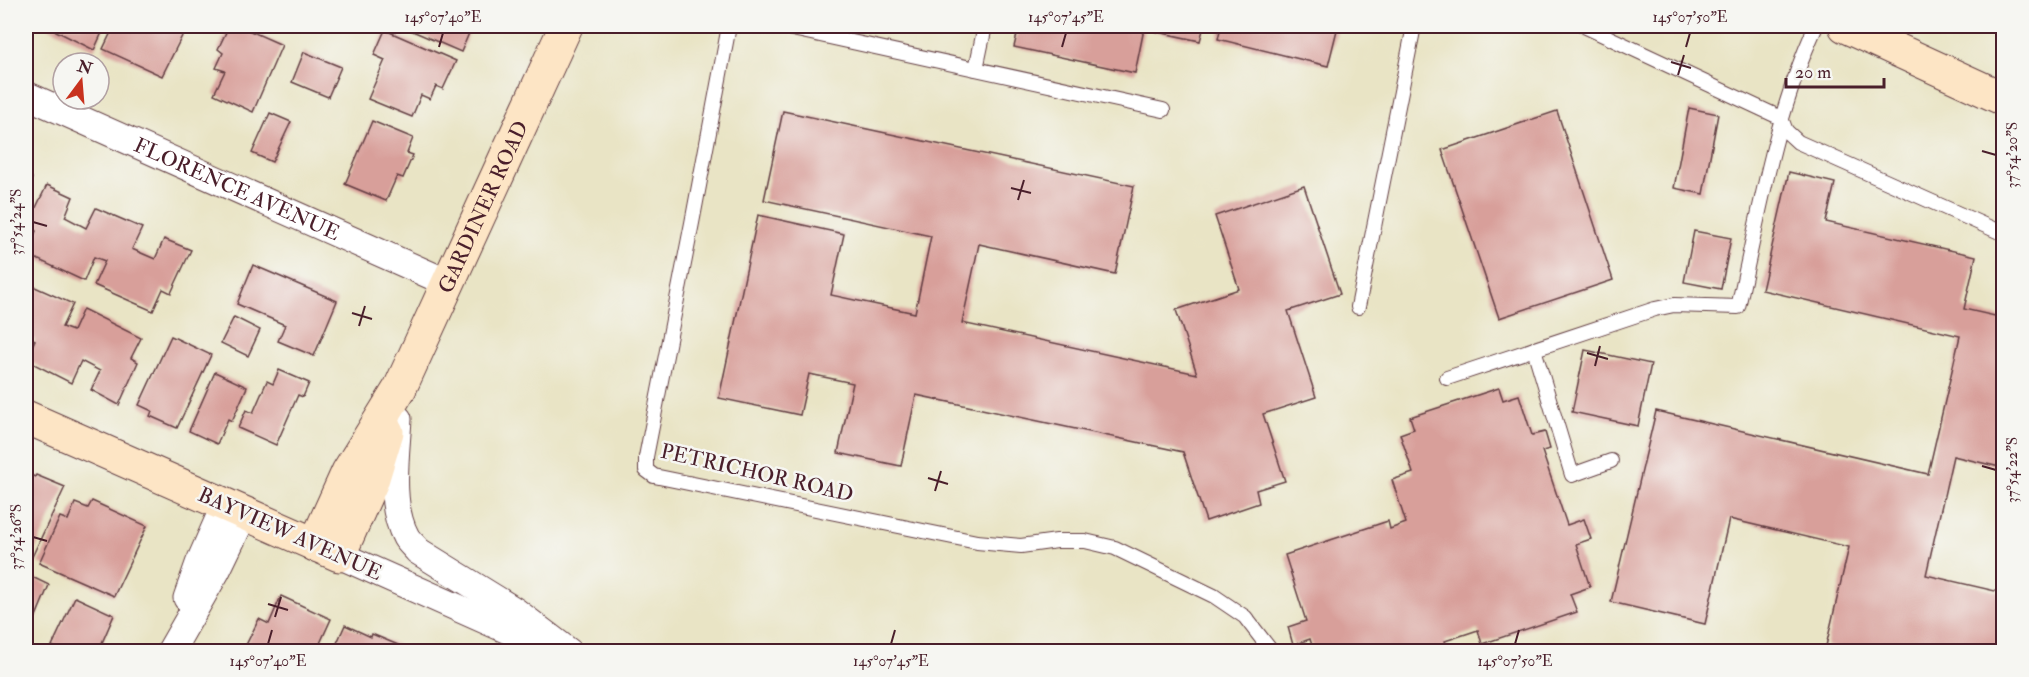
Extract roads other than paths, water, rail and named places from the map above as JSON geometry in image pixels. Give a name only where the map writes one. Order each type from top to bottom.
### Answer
[{"type":"street","name":"GARDINER ROAD","points":[[327,550],[348,472],[400,388],[566,26]]},
{"type":"street","points":[[1845,26],[2004,99]]},
{"type":"street","name":"FLORENCE AVENUE","points":[[26,94],[448,283]]},
{"type":"street","name":"GARDINER ROAD","points":[[400,388],[395,500],[398,517],[407,539],[418,551],[515,611],[569,651]]},
{"type":"street","name":"BAYVIEW AVENUE","points":[[26,417],[555,651]]},
{"type":"street","points":[[170,651],[199,564],[234,509]]},
{"type":"lane","name":"PETRICHOR ROAD","points":[[729,26],[646,457],[646,470],[654,476],[977,542],[1021,546],[1057,541],[1085,541],[1115,548],[1214,596],[1245,616],[1272,651]]},
{"type":"lane","points":[[779,26],[1163,110]]},
{"type":"lane","points":[[976,69],[985,26]]},
{"type":"lane","points":[[1358,307],[1414,26]]},
{"type":"lane","points":[[1584,26],[1781,118],[1786,131],[1798,142],[2004,234]]},
{"type":"lane","points":[[1447,378],[1655,309],[1674,305],[1738,307],[1781,118],[1799,61],[1816,26]]},
{"type":"lane","points":[[1534,349],[1572,475],[1611,461]]}]
